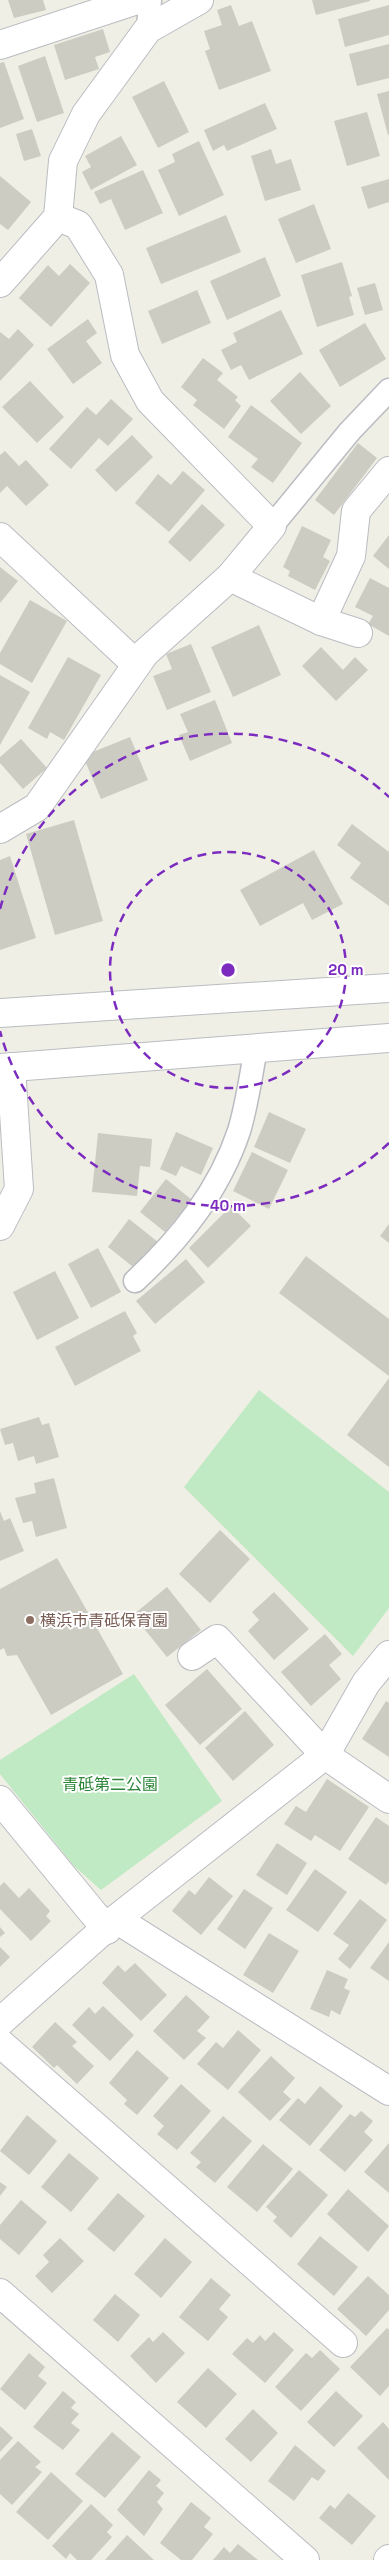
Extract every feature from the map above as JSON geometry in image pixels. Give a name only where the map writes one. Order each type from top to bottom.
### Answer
[{"type":"street","points":[[0,45],[137,0]]},
{"type":"street","points":[[0,283],[58,216],[63,160],[86,114],[148,29],[199,0]]},
{"type":"street","points":[[0,829],[37,807],[144,653],[230,577],[272,526],[150,401],[125,355],[109,275],[78,225],[58,216]]},
{"type":"street","points":[[321,621],[351,556],[356,511],[389,471]]},
{"type":"street","points":[[0,536],[136,664]]},
{"type":"street","points":[[230,577],[321,621],[358,633]]},
{"type":"street","points":[[0,1013],[389,988]]},
{"type":"street","points":[[0,1226],[19,1189],[6,1068],[389,1038]]},
{"type":"street","points":[[192,1656],[217,1640],[325,1755],[389,1799]]},
{"type":"street","points":[[0,2022],[112,1924],[325,1755],[366,1683],[389,1655]]},
{"type":"street","points":[[0,1800],[112,1924],[389,2091]]},
{"type":"street","points":[[0,2043],[344,2343]]},
{"type":"street","points":[[0,2293],[305,2560]]},
{"type":"lane","points":[[148,29],[150,0]]},
{"type":"lane","points":[[272,526],[350,431],[389,390]]},
{"type":"lane","points":[[135,1281],[160,1258],[190,1224],[212,1192],[239,1131],[256,1048]]},
{"type":"green space","points":[[259,1390],[389,1492],[389,1608],[353,1656],[184,1487]]},
{"type":"green space","name":"青砥第二公園","points":[[134,1674],[222,1801],[101,1890],[74,1866],[0,1774],[0,1760]]},
{"type":"building","points":[[8,0],[43,0],[46,10],[14,18]]},
{"type":"building","points":[[312,0],[370,0],[370,1],[316,15]]},
{"type":"building","points":[[231,5],[239,26],[252,21],[271,71],[219,90],[205,51],[210,49],[204,31],[222,25],[217,10]]},
{"type":"building","points":[[389,5],[389,35],[345,47],[338,19]]},
{"type":"building","points":[[103,29],[110,52],[95,57],[99,69],[65,80],[54,45]]},
{"type":"building","points":[[389,44],[389,78],[357,86],[349,54]]},
{"type":"building","points":[[45,56],[64,113],[37,122],[18,66]]},
{"type":"building","points":[[4,62],[24,119],[0,128],[0,63]]},
{"type":"building","points":[[164,81],[189,132],[158,148],[132,97]]},
{"type":"building","points":[[389,91],[389,135],[388,135],[377,94]]},
{"type":"building","points":[[265,103],[277,129],[227,151],[224,145],[213,151],[204,130]]},
{"type":"building","points":[[367,112],[380,156],[347,166],[334,121]]},
{"type":"building","points":[[32,129],[41,156],[24,161],[16,134]]},
{"type":"building","points":[[121,136],[137,165],[91,190],[82,172],[91,167],[85,156]]},
{"type":"building","points":[[199,141],[224,195],[179,216],[158,170],[175,162],[172,154]]},
{"type":"building","points":[[271,149],[276,164],[291,159],[301,190],[265,201],[251,156]]},
{"type":"building","points":[[143,170],[163,213],[125,230],[111,199],[100,204],[94,192]]},
{"type":"building","points":[[0,176],[31,202],[8,230],[0,224]]},
{"type":"building","points":[[389,179],[389,202],[368,209],[361,187]]},
{"type":"building","points":[[314,204],[331,249],[296,263],[278,219]]},
{"type":"building","points":[[226,215],[241,252],[161,284],[146,248]]},
{"type":"building","points":[[265,257],[281,296],[227,320],[210,281]]},
{"type":"building","points":[[342,262],[352,296],[349,297],[354,315],[317,327],[301,275]]},
{"type":"building","points":[[70,264],[90,283],[51,327],[19,298],[48,265],[59,276]]},
{"type":"building","points":[[375,283],[383,310],[365,315],[357,288]]},
{"type":"building","points":[[197,290],[211,323],[162,344],[148,311]]},
{"type":"building","points":[[281,310],[303,354],[249,380],[241,365],[231,370],[221,350],[237,342],[233,333]]},
{"type":"building","points":[[88,319],[97,333],[86,341],[102,363],[73,384],[47,349]]},
{"type":"building","points":[[365,323],[386,359],[340,387],[319,350]]},
{"type":"building","points":[[18,329],[34,345],[0,381],[0,332],[9,339]]},
{"type":"building","points":[[203,358],[223,373],[217,380],[238,397],[235,400],[241,406],[224,429],[193,405],[197,400],[181,387]]},
{"type":"building","points":[[300,372],[331,406],[301,434],[270,401]]},
{"type":"building","points":[[30,381],[64,417],[37,443],[2,407]]},
{"type":"building","points":[[111,399],[133,419],[108,446],[99,438],[71,469],[49,449],[87,407],[96,415]]},
{"type":"building","points":[[251,405],[302,443],[273,483],[251,467],[258,459],[228,437]]},
{"type":"building","points":[[132,435],[153,457],[116,492],[95,470]]},
{"type":"building","points":[[358,443],[377,458],[334,515],[315,500]]},
{"type":"building","points":[[5,451],[19,466],[26,460],[49,485],[26,506],[7,486],[0,493],[0,455]]},
{"type":"building","points":[[183,471],[205,490],[169,532],[135,503],[158,474],[171,485]]},
{"type":"building","points":[[202,504],[225,525],[190,562],[168,542]]},
{"type":"building","points":[[302,526],[331,540],[323,557],[330,561],[315,590],[288,576],[290,571],[283,567]]},
{"type":"building","points":[[389,535],[389,569],[373,556]]},
{"type":"building","points":[[0,567],[18,581],[0,603]]},
{"type":"building","points":[[370,578],[389,588],[389,636],[368,624],[373,616],[355,607]]},
{"type":"building","points":[[30,600],[67,621],[32,683],[0,664],[0,653]]},
{"type":"building","points":[[259,625],[281,675],[233,697],[211,647]]},
{"type":"building","points":[[191,644],[211,692],[167,710],[153,676],[172,669],[166,654]]},
{"type":"building","points":[[321,647],[343,670],[355,657],[368,670],[336,701],[302,666]]},
{"type":"building","points":[[68,657],[101,675],[64,740],[50,732],[47,739],[28,728]]},
{"type":"building","points":[[0,675],[30,692],[0,745]]},
{"type":"building","points":[[215,700],[232,743],[190,761],[179,735],[188,732],[180,714]]},
{"type":"building","points":[[130,737],[148,780],[101,799],[83,756]]},
{"type":"building","points":[[21,739],[47,768],[23,789],[0,763],[0,757]]},
{"type":"building","points":[[74,820],[103,921],[55,935],[26,834]]},
{"type":"building","points":[[352,824],[389,852],[389,906],[350,878],[361,863],[337,845]]},
{"type":"building","points":[[314,850],[343,904],[312,920],[303,903],[260,926],[240,890]]},
{"type":"building","points":[[10,856],[36,938],[0,950],[0,860]]},
{"type":"building","points":[[269,1112],[306,1129],[290,1163],[254,1147]]},
{"type":"building","points":[[176,1132],[213,1148],[201,1175],[181,1166],[176,1176],[160,1169]]},
{"type":"building","points":[[98,1133],[152,1139],[150,1167],[140,1166],[137,1196],[92,1192]]},
{"type":"building","points":[[252,1152],[288,1170],[269,1209],[233,1191]]},
{"type":"building","points":[[166,1179],[192,1200],[165,1232],[140,1212]]},
{"type":"building","points":[[231,1206],[251,1226],[208,1268],[189,1248]]},
{"type":"building","points":[[129,1219],[158,1242],[137,1270],[108,1247]]},
{"type":"building","points":[[389,1224],[389,1243],[380,1236]]},
{"type":"building","points":[[98,1248],[121,1292],[91,1308],[68,1264]]},
{"type":"building","points":[[306,1256],[389,1319],[389,1376],[279,1293]]},
{"type":"building","points":[[186,1259],[205,1282],[155,1324],[136,1301]]},
{"type":"building","points":[[55,1271],[79,1318],[37,1340],[13,1292]]},
{"type":"building","points":[[125,1311],[137,1333],[133,1336],[141,1351],[75,1386],[55,1347]]},
{"type":"building","points":[[389,1378],[389,1467],[347,1435]]},
{"type":"building","points":[[39,1417],[42,1425],[49,1423],[59,1457],[36,1464],[34,1456],[18,1461],[13,1443],[5,1445],[0,1429]]},
{"type":"building","points":[[54,1478],[67,1528],[36,1537],[32,1521],[23,1523],[15,1498],[36,1493],[34,1483]]},
{"type":"building","points":[[0,1511],[4,1521],[10,1518],[24,1551],[0,1561]]},
{"type":"building","points":[[220,1530],[250,1559],[210,1603],[179,1574]]},
{"type":"building","points":[[57,1558],[123,1674],[51,1715],[17,1655],[7,1656],[4,1648],[0,1650],[0,1589]]},
{"type":"building","points":[[167,1587],[201,1630],[167,1657],[133,1615]]},
{"type":"building","points":[[274,1592],[309,1629],[274,1660],[248,1631],[259,1620],[252,1612]]},
{"type":"building","points":[[325,1634],[342,1654],[329,1665],[341,1679],[311,1706],[281,1672]]},
{"type":"building","points":[[207,1669],[242,1709],[200,1745],[165,1705]]},
{"type":"building","points":[[386,1701],[389,1703],[389,1757],[362,1739]]},
{"type":"building","points":[[245,1711],[274,1745],[233,1781],[205,1748]]},
{"type":"building","points":[[327,1779],[369,1807],[340,1851],[315,1835],[311,1841],[284,1824],[296,1806],[306,1812]]},
{"type":"building","points":[[376,1817],[389,1826],[389,1881],[386,1885],[348,1859]]},
{"type":"building","points":[[277,1843],[307,1863],[287,1895],[256,1875]]},
{"type":"building","points":[[315,1869],[347,1892],[318,1932],[286,1910]]},
{"type":"building","points":[[209,1877],[233,1896],[201,1935],[172,1911],[189,1890],[195,1895]]},
{"type":"building","points":[[4,1882],[19,1898],[29,1888],[50,1911],[46,1916],[51,1921],[31,1941],[0,1909],[0,1886]]},
{"type":"building","points":[[244,1889],[273,1908],[245,1949],[217,1929]]},
{"type":"building","points":[[360,1899],[387,1920],[350,1969],[338,1959],[349,1945],[333,1934]]},
{"type":"building","points":[[0,1927],[5,1933],[0,1937]]},
{"type":"building","points":[[269,1933],[299,1951],[273,1993],[243,1975]]},
{"type":"building","points":[[389,1942],[389,1981],[370,1968]]},
{"type":"building","points":[[0,1947],[10,1957],[0,1967]]},
{"type":"building","points":[[135,1963],[167,1995],[141,2021],[102,1983],[118,1965],[125,1972]]},
{"type":"building","points":[[327,1970],[348,1979],[344,1988],[350,1991],[340,2015],[331,2010],[329,2017],[310,2009]]},
{"type":"building","points":[[186,1995],[210,2017],[197,2031],[206,2038],[184,2060],[153,2031]]},
{"type":"building","points":[[103,2006],[134,2035],[110,2061],[72,2025],[89,2007],[95,2014]]},
{"type":"building","points":[[55,2022],[77,2042],[72,2046],[94,2066],[77,2084],[57,2065],[54,2068],[32,2047]]},
{"type":"building","points":[[238,2030],[261,2050],[228,2090],[197,2064],[216,2042],[223,2048]]},
{"type":"building","points":[[137,2050],[169,2078],[137,2115],[124,2104],[127,2100],[109,2083]]},
{"type":"building","points":[[271,2056],[295,2078],[283,2092],[291,2099],[270,2121],[238,2092]]},
{"type":"building","points":[[181,2084],[211,2111],[177,2150],[157,2134],[164,2126],[153,2116]]},
{"type":"building","points":[[320,2086],[343,2106],[310,2146],[279,2120],[298,2098],[305,2104]]},
{"type":"building","points":[[361,2111],[373,2121],[364,2132],[373,2140],[345,2172],[319,2150],[350,2114],[355,2117]]},
{"type":"building","points":[[27,2115],[57,2141],[29,2175],[0,2151]]},
{"type":"building","points":[[223,2116],[252,2141],[215,2183],[196,2167],[201,2162],[190,2153]]},
{"type":"building","points":[[389,2143],[389,2193],[364,2172]]},
{"type":"building","points":[[263,2144],[293,2169],[257,2212],[227,2187]]},
{"type":"building","points":[[69,2153],[99,2178],[71,2212],[41,2187]]},
{"type":"building","points":[[299,2170],[328,2195],[291,2238],[273,2221],[277,2217],[266,2207]]},
{"type":"building","points":[[0,2182],[7,2187],[0,2196]]},
{"type":"building","points":[[348,2189],[389,2226],[368,2252],[327,2214]]},
{"type":"building","points":[[118,2193],[145,2216],[114,2252],[87,2229]]},
{"type":"building","points":[[21,2200],[47,2222],[19,2255],[0,2239],[0,2225]]},
{"type":"building","points":[[320,2236],[358,2267],[334,2296],[297,2264]]},
{"type":"building","points":[[60,2238],[84,2261],[52,2293],[35,2276],[49,2262],[43,2255]]},
{"type":"building","points":[[165,2238],[192,2262],[161,2298],[134,2274]]},
{"type":"building","points":[[368,2276],[389,2295],[389,2310],[366,2336],[337,2309]]},
{"type":"building","points":[[211,2278],[231,2295],[219,2309],[228,2317],[208,2341],[179,2317]]},
{"type":"building","points":[[115,2294],[140,2315],[118,2342],[93,2320]]},
{"type":"building","points":[[387,2328],[389,2330],[389,2386],[380,2396],[350,2367]]},
{"type":"building","points":[[163,2332],[185,2353],[156,2383],[130,2356],[149,2337],[153,2342]]},
{"type":"building","points":[[274,2332],[294,2350],[265,2383],[232,2354],[247,2338],[253,2343],[260,2335],[265,2341]]},
{"type":"building","points":[[320,2350],[340,2369],[301,2411],[275,2387],[306,2353],[312,2358]]},
{"type":"building","points":[[29,2353],[45,2367],[38,2376],[47,2383],[25,2410],[0,2389]]},
{"type":"building","points":[[208,2368],[237,2394],[206,2428],[177,2402]]},
{"type":"building","points":[[63,2391],[76,2402],[71,2408],[79,2414],[71,2423],[80,2430],[63,2450],[33,2427]]},
{"type":"building","points":[[336,2391],[363,2416],[334,2447],[307,2422]]},
{"type":"building","points":[[253,2409],[278,2433],[251,2462],[225,2439]]},
{"type":"building","points":[[383,2422],[389,2429],[389,2480],[357,2448]]},
{"type":"building","points":[[0,2426],[13,2438],[0,2452]]},
{"type":"building","points":[[112,2432],[141,2457],[105,2498],[75,2474]]},
{"type":"building","points":[[18,2441],[41,2462],[35,2467],[42,2472],[12,2505],[0,2494],[0,2460]]},
{"type":"building","points":[[295,2445],[326,2471],[318,2481],[312,2477],[294,2501],[268,2481]]},
{"type":"building","points":[[149,2470],[161,2480],[156,2486],[164,2493],[157,2502],[163,2509],[144,2536],[117,2510]]},
{"type":"building","points":[[51,2472],[83,2501],[48,2540],[16,2512]]},
{"type":"building","points":[[348,2493],[376,2516],[352,2545],[319,2518],[330,2505],[335,2509]]},
{"type":"building","points":[[191,2502],[211,2518],[204,2527],[213,2534],[192,2560],[181,2560],[160,2543]]},
{"type":"building","points":[[91,2504],[113,2525],[107,2532],[112,2537],[91,2560],[77,2560],[70,2553],[66,2559],[52,2546]]},
{"type":"building","points":[[127,2535],[154,2560],[105,2560]]},
{"type":"building","points":[[238,2544],[258,2560],[213,2560],[224,2547],[230,2553]]},
{"type":"place","name":"横浜市青砥保育園","points":[[30,1620]]}]
